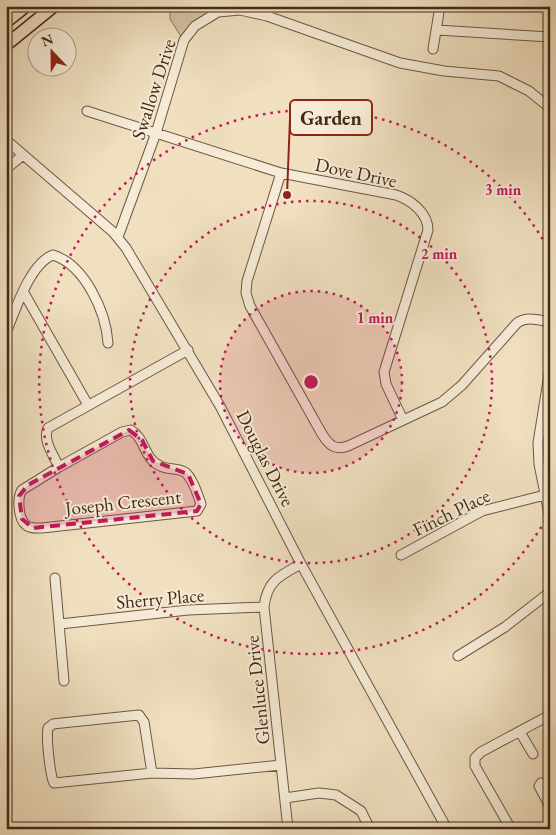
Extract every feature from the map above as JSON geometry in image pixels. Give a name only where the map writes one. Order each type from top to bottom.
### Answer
[{"type":"main road","points":[[6,22],[26,6]]},
{"type":"main road","points":[[6,45],[54,6]]},
{"type":"street","points":[[267,16],[268,6]]},
{"type":"street","points":[[433,49],[440,6]]},
{"type":"street","name":"Swallow Drive","points":[[118,237],[156,133],[184,40],[195,26],[212,15],[225,11],[240,10],[267,16],[400,63],[444,71],[499,76],[529,90],[550,108]]},
{"type":"street","points":[[437,30],[550,37]]},
{"type":"street","name":"Dove Drive","points":[[87,111],[281,173],[396,195],[409,201],[425,218],[428,228],[427,235],[384,372],[386,384],[403,420]]},
{"type":"street","name":"Douglas Drive","points":[[6,140],[118,237],[188,350],[234,431],[301,564],[447,829]]},
{"type":"street","points":[[6,169],[23,155]]},
{"type":"street","points":[[281,173],[247,281],[246,293],[250,306],[322,434],[331,446],[338,448],[348,446],[434,407],[452,395],[520,321],[528,319],[550,322]]},
{"type":"street","points":[[6,333],[32,273],[43,260],[53,255],[65,260],[84,279],[106,325],[108,343]]},
{"type":"street","points":[[24,293],[88,405]]},
{"type":"street","points":[[59,467],[46,440],[48,428],[188,350]]},
{"type":"street","points":[[550,368],[538,442],[539,464],[550,520]]},
{"type":"street","name":"Joseph Crescent","points":[[132,430],[142,440],[153,461],[162,468],[183,471],[188,474],[200,501],[200,507],[197,511],[42,528],[28,527],[22,519],[19,502],[20,492],[28,485],[59,467],[122,432],[132,430]]},
{"type":"street","name":"Finch Place","points":[[402,555],[482,511],[545,495]]},
{"type":"street","name":"Glenluce Drive","points":[[288,829],[264,607],[267,590],[274,581],[301,564]]},
{"type":"street","points":[[55,578],[64,681]]},
{"type":"street","points":[[458,656],[505,627],[550,592]]},
{"type":"street","name":"Sherry Place","points":[[60,624],[188,610],[264,607]]},
{"type":"street","points":[[152,773],[144,722],[139,715],[54,724],[48,728],[50,768],[54,782],[152,773],[194,774],[281,765]]},
{"type":"street","points":[[511,829],[475,766],[474,760],[481,752],[550,715]]},
{"type":"street","points":[[520,732],[533,754]]},
{"type":"street","points":[[550,784],[543,783],[539,786],[550,807]]},
{"type":"street","points":[[285,798],[319,792],[336,794],[361,811],[370,829]]},
{"type":"highlighted area","points":[[129,430],[142,440],[153,461],[188,474],[201,504],[197,511],[33,528],[22,519],[19,496],[28,485]]},
{"type":"shaded area","points":[[199,6],[205,6],[209,12],[195,22],[182,36],[180,35],[170,19],[170,9],[183,12]]},
{"type":"place","name":"Garden","points":[[287,195]]}]
